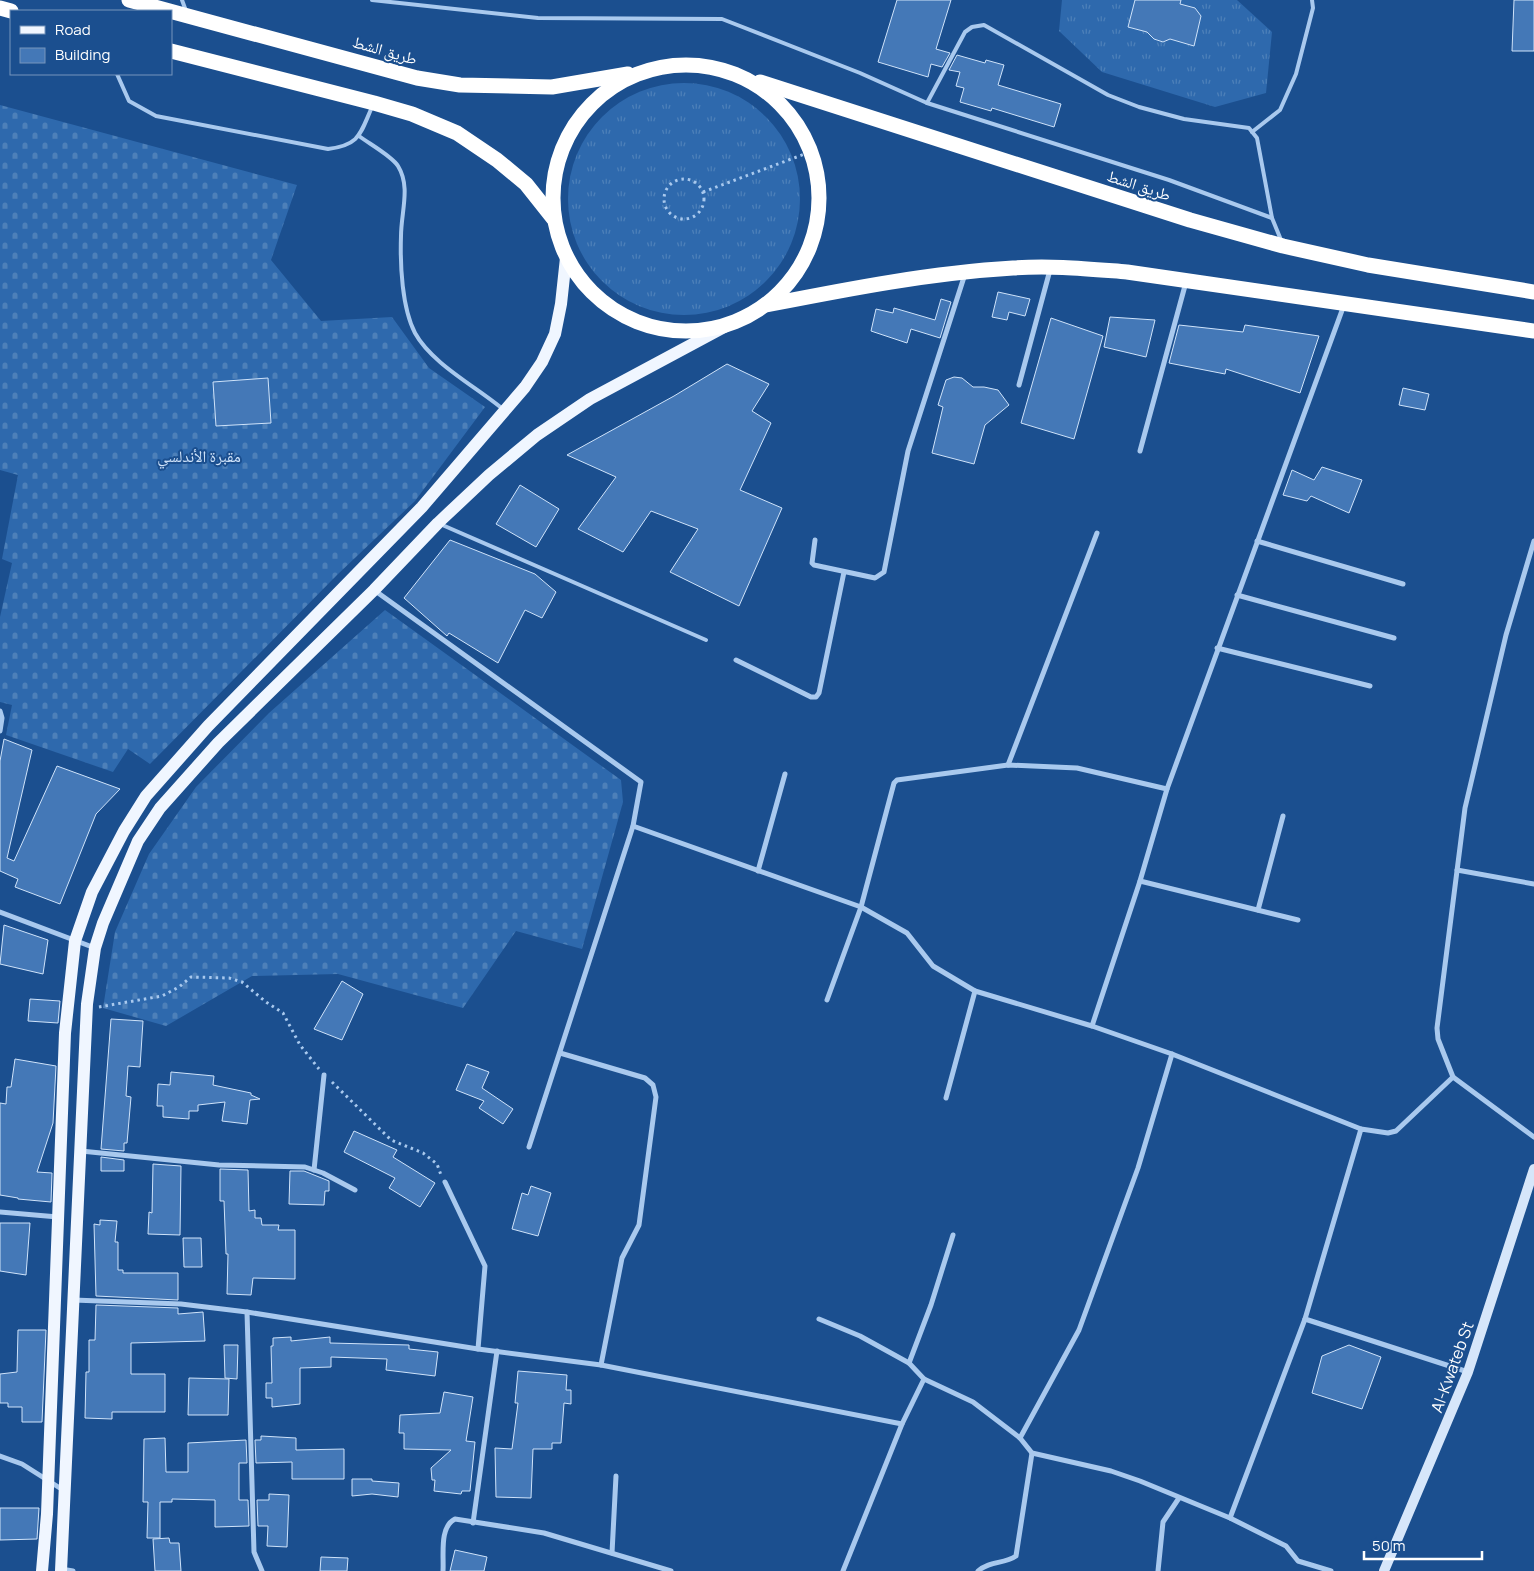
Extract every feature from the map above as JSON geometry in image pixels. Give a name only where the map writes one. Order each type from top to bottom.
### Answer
[{"type":"highway","name":"طريق الشط","points":[[129,0],[168,10]]},
{"type":"highway","name":"طريق الشط","points":[[172,11],[417,78],[460,84],[552,87],[637,73],[671,65],[707,66],[1190,220],[1283,246],[1368,265],[1534,292]]},
{"type":"highway","points":[[172,51],[374,103],[412,114],[457,133],[526,184],[553,218]]},
{"type":"highway","points":[[637,73],[598,96],[570,130],[554,172],[553,218],[566,258],[594,296],[634,321],[681,332],[728,325],[766,305],[908,278],[1014,268],[1050,268],[1127,272],[1344,305],[1534,331]]},
{"type":"highway","points":[[741,76],[774,98],[800,128],[816,164],[820,204],[812,242],[794,277],[766,305]]},
{"type":"main road","points":[[42,1571],[47,1514],[65,1033],[75,941],[92,892],[124,831],[146,796],[208,726],[422,507],[506,411],[542,362],[555,334],[561,304],[566,258]]},
{"type":"main road","points":[[65,1570],[78,1151],[87,1004],[95,948],[112,898],[138,841],[160,808],[218,743],[374,590],[438,523],[489,475],[537,435],[590,399],[728,325]]},
{"type":"main road","points":[[208,726],[218,743]]},
{"type":"street","points":[[1019,385],[1050,268]]},
{"type":"street","points":[[815,540],[812,562],[814,565],[875,578],[884,572],[908,451],[965,272]]},
{"type":"street","points":[[1140,451],[1186,281]]},
{"type":"street","points":[[1092,1026],[1140,881],[1167,789],[1344,305]]},
{"type":"street","points":[[1008,765],[1098,533]]},
{"type":"street","points":[[1257,541],[1404,584]]},
{"type":"street","points":[[1534,541],[1506,635],[1465,808],[1436,1034],[1453,1077],[1534,1137]]},
{"type":"street","points":[[736,660],[811,697],[816,697],[819,693],[844,572]]},
{"type":"street","points":[[374,590],[638,778],[642,785],[633,826],[528,1148]]},
{"type":"street","points":[[1237,595],[1394,638]]},
{"type":"street","points":[[1217,648],[1370,686]]},
{"type":"street","points":[[0,712],[2,718],[0,731]]},
{"type":"street","points":[[826,1000],[861,907],[894,783],[901,779],[1008,765],[1077,768],[1167,789]]},
{"type":"street","points":[[758,871],[785,774]]},
{"type":"street","points":[[1258,910],[1283,816]]},
{"type":"street","points":[[633,826],[861,907],[907,933],[933,966],[975,990],[1092,1026],[1172,1054],[1361,1129],[1388,1133],[1396,1131],[1453,1077]]},
{"type":"street","points":[[1457,870],[1534,884]]},
{"type":"street","points":[[1140,881],[1298,920]]},
{"type":"street","points":[[0,912],[95,948]]},
{"type":"street","points":[[946,1098],[975,990]]},
{"type":"street","points":[[560,1053],[645,1078],[653,1086],[656,1097],[639,1225],[622,1258],[601,1365]]},
{"type":"street","points":[[1020,1438],[1079,1330],[1138,1168],[1172,1054]]},
{"type":"street","points":[[314,1170],[324,1075]]},
{"type":"street","points":[[1230,1518],[1306,1319],[1361,1129]]},
{"type":"street","points":[[78,1151],[219,1165],[283,1166],[314,1170],[355,1190]]},
{"type":"street","name":"Al-Kwateb St","points":[[1384,1571],[1468,1372],[1534,1169]]},
{"type":"street","points":[[445,1182],[485,1266],[478,1348]]},
{"type":"street","points":[[0,1212],[59,1218]]},
{"type":"street","points":[[909,1363],[931,1305],[953,1235]]},
{"type":"street","points":[[73,1300],[181,1304],[248,1312],[496,1351],[601,1365],[902,1424]]},
{"type":"street","points":[[248,1312],[254,1552],[262,1571]]},
{"type":"street","points":[[820,1319],[860,1336],[909,1363],[924,1379],[973,1402],[1020,1438],[1032,1453],[1111,1471],[1230,1518],[1286,1546],[1298,1561],[1330,1571]]},
{"type":"street","points":[[1306,1319],[1468,1372]]},
{"type":"street","points":[[473,1523],[496,1351]]},
{"type":"street","points":[[843,1571],[902,1424],[924,1379]]},
{"type":"street","points":[[978,1571],[990,1564],[1008,1561],[1016,1556],[1032,1453]]},
{"type":"street","points":[[0,1456],[22,1464],[47,1478],[66,1492]]},
{"type":"street","points":[[612,1553],[616,1476]]},
{"type":"street","points":[[1158,1571],[1163,1522],[1179,1498]]},
{"type":"street","points":[[443,1571],[444,1532],[448,1522],[455,1519],[544,1533],[671,1571]]},
{"type":"lane","points":[[182,0],[188,15]]},
{"type":"lane","points":[[372,0],[538,18],[722,19],[860,72],[927,103],[1169,180],[1272,218]]},
{"type":"lane","points":[[1252,132],[1280,110],[1296,74],[1313,8],[1312,0]]},
{"type":"lane","points":[[927,103],[965,32],[972,27],[984,25],[1108,95],[1139,107],[1184,119],[1249,128],[1257,138],[1272,218],[1283,246]]},
{"type":"lane","points":[[117,75],[129,101],[156,116],[328,149],[347,147],[359,136],[374,103]]},
{"type":"lane","points":[[359,136],[397,164],[404,178],[405,197],[400,236],[407,311],[416,334],[431,352],[506,411]]},
{"type":"lane","points":[[438,523],[706,640]]},
{"type":"path","points":[[703,192],[810,152]]},
{"type":"path","points":[[689,180],[700,187],[703,192],[703,206],[700,212],[689,219],[675,217],[666,207],[664,201],[667,189],[676,181],[689,180]]},
{"type":"path","points":[[87,1004],[103,1008],[132,1000],[162,996],[191,978],[229,978],[242,982],[266,1002],[282,1012],[300,1045],[324,1075],[391,1140],[423,1154],[437,1164],[445,1182]]},
{"type":"green space","points":[[1062,0],[1237,0],[1272,32],[1266,93],[1215,107],[1102,72],[1059,31]]},
{"type":"green space","points":[[673,83],[695,83],[718,88],[749,102],[774,125],[781,134],[795,165],[800,188],[798,222],[786,254],[774,273],[758,289],[749,296],[718,310],[695,315],[673,315],[650,310],[619,296],[594,273],[587,264],[573,233],[568,210],[568,188],[573,165],[587,134],[610,109],[619,102],[650,88]]},
{"type":"green space","name":"مقبرة الأندلسي","points":[[0,105],[297,185],[271,260],[321,321],[392,317],[429,368],[485,407],[415,501],[337,575],[150,764],[128,749],[113,772],[6,735],[12,705],[0,702],[0,617],[12,563],[2,559],[18,475],[0,470]]},
{"type":"green space","points":[[385,610],[621,780],[623,802],[582,949],[516,931],[463,1008],[338,974],[252,976],[166,1026],[103,1008],[115,932],[149,854],[196,787],[269,713]]},
{"type":"building","points":[[897,0],[951,0],[936,49],[950,53],[942,67],[931,64],[928,77],[878,62]]},
{"type":"building","points":[[1135,0],[1181,0],[1180,4],[1195,8],[1201,16],[1194,46],[1170,39],[1163,42],[1154,39],[1147,32],[1128,27]]},
{"type":"building","points":[[1514,0],[1534,0],[1534,51],[1512,51]]},
{"type":"building","points":[[957,55],[985,63],[986,60],[1004,65],[998,85],[1061,104],[1054,127],[992,108],[991,111],[960,102],[964,88],[956,86],[960,72],[949,70]]},
{"type":"building","points":[[998,292],[1030,299],[1025,316],[1009,312],[1007,320],[992,317]]},
{"type":"building","points":[[941,299],[951,302],[940,338],[911,329],[907,343],[871,331],[876,309],[893,313],[894,308],[935,320]]},
{"type":"building","points":[[1110,317],[1155,320],[1146,357],[1104,347]]},
{"type":"building","points":[[1051,318],[1103,336],[1074,439],[1021,423]]},
{"type":"building","points":[[1179,325],[1243,332],[1245,325],[1319,336],[1300,393],[1226,369],[1225,374],[1169,363]]},
{"type":"building","points":[[727,364],[769,384],[752,411],[771,423],[740,490],[782,508],[739,606],[670,572],[698,529],[651,511],[623,552],[578,529],[616,477],[567,455],[674,396]]},
{"type":"building","points":[[954,377],[962,378],[973,387],[998,390],[1009,405],[985,425],[974,464],[932,453],[943,407],[938,405],[946,380]]},
{"type":"building","points":[[268,378],[271,423],[216,426],[213,382]]},
{"type":"building","points":[[1403,388],[1429,394],[1425,410],[1399,405]]},
{"type":"building","points":[[1322,467],[1362,480],[1349,513],[1311,496],[1307,501],[1283,495],[1292,470],[1314,480]]},
{"type":"building","points":[[520,485],[559,509],[536,547],[496,524]]},
{"type":"building","points":[[450,540],[535,574],[556,592],[542,618],[525,610],[498,663],[449,633],[447,636],[404,598]]},
{"type":"building","points":[[4,739],[32,750],[7,858],[14,861],[57,766],[120,789],[96,814],[60,904],[15,887],[18,879],[0,871],[0,761]]},
{"type":"building","points":[[4,925],[48,940],[43,974],[0,964]]},
{"type":"building","points":[[342,981],[363,994],[342,1040],[314,1029]]},
{"type":"building","points":[[30,999],[60,1001],[58,1023],[28,1021]]},
{"type":"building","points":[[111,1019],[143,1021],[140,1067],[128,1066],[126,1096],[131,1097],[127,1143],[124,1143],[124,1151],[101,1149]]},
{"type":"building","points":[[15,1059],[56,1066],[53,1123],[37,1172],[52,1173],[51,1202],[18,1199],[0,1195],[0,1103],[6,1104],[7,1087],[11,1087]]},
{"type":"building","points":[[467,1064],[489,1072],[482,1088],[513,1109],[503,1124],[479,1108],[484,1101],[456,1090]]},
{"type":"building","points":[[171,1072],[214,1076],[213,1085],[251,1093],[251,1095],[260,1099],[250,1100],[247,1124],[222,1121],[225,1102],[198,1105],[198,1111],[189,1111],[189,1119],[163,1117],[163,1106],[157,1106],[158,1084],[170,1085]]},
{"type":"building","points":[[354,1131],[397,1150],[393,1157],[435,1183],[420,1207],[389,1188],[395,1178],[344,1152]]},
{"type":"building","points":[[101,1157],[124,1160],[124,1171],[101,1171]]},
{"type":"building","points":[[153,1164],[181,1166],[180,1235],[148,1234],[149,1212],[152,1213]]},
{"type":"building","points":[[220,1169],[248,1170],[249,1211],[255,1210],[255,1218],[261,1218],[262,1225],[279,1225],[278,1230],[295,1230],[295,1279],[253,1278],[251,1295],[227,1294],[228,1254],[226,1254],[224,1201],[220,1201]]},
{"type":"building","points":[[290,1171],[304,1171],[329,1181],[329,1191],[325,1191],[324,1205],[289,1204]]},
{"type":"building","points":[[531,1186],[551,1193],[538,1236],[512,1229],[522,1193],[528,1195]]},
{"type":"building","points":[[100,1220],[117,1221],[115,1242],[118,1242],[118,1270],[123,1270],[123,1273],[178,1273],[178,1300],[96,1296],[94,1224],[100,1225]]},
{"type":"building","points":[[0,1223],[30,1223],[26,1275],[0,1271]]},
{"type":"building","points":[[183,1238],[201,1238],[202,1267],[184,1267]]},
{"type":"building","points":[[96,1305],[178,1308],[178,1314],[203,1312],[205,1341],[131,1343],[131,1374],[165,1374],[165,1412],[112,1412],[112,1419],[85,1418],[86,1372],[89,1372],[89,1340],[95,1340]]},
{"type":"building","points":[[18,1330],[46,1330],[42,1422],[22,1422],[22,1407],[8,1407],[8,1403],[0,1403],[0,1374],[17,1372]]},
{"type":"building","points":[[291,1337],[291,1341],[330,1337],[330,1343],[409,1345],[409,1349],[438,1352],[435,1376],[386,1370],[387,1359],[331,1357],[331,1367],[300,1368],[300,1404],[272,1407],[272,1398],[266,1398],[266,1383],[272,1383],[271,1346],[273,1346],[273,1338]]},
{"type":"building","points":[[224,1345],[238,1345],[237,1379],[225,1378]]},
{"type":"building","points":[[1349,1345],[1381,1357],[1362,1409],[1312,1393],[1322,1356]]},
{"type":"building","points":[[518,1371],[567,1375],[566,1390],[571,1390],[571,1404],[564,1403],[561,1443],[552,1443],[552,1449],[533,1449],[531,1498],[496,1497],[495,1448],[512,1449],[518,1403],[515,1403]]},
{"type":"building","points":[[189,1378],[229,1379],[228,1415],[188,1415]]},
{"type":"building","points":[[444,1392],[473,1397],[466,1441],[475,1442],[470,1491],[462,1491],[461,1494],[434,1491],[435,1480],[432,1480],[431,1468],[451,1450],[404,1449],[404,1433],[399,1433],[400,1415],[440,1413]]},
{"type":"building","points":[[261,1436],[296,1438],[296,1450],[344,1449],[344,1479],[292,1479],[292,1462],[256,1463],[255,1440],[261,1440]]},
{"type":"building","points":[[165,1438],[166,1472],[188,1472],[188,1443],[246,1440],[247,1463],[239,1463],[239,1500],[248,1500],[249,1526],[215,1527],[215,1500],[172,1499],[172,1502],[160,1502],[160,1538],[147,1538],[148,1502],[143,1502],[144,1439]]},
{"type":"building","points":[[352,1479],[372,1479],[372,1481],[399,1483],[398,1497],[372,1494],[352,1496]]},
{"type":"building","points":[[269,1494],[289,1495],[287,1547],[267,1546],[268,1526],[258,1526],[257,1500],[269,1500]]},
{"type":"building","points":[[0,1508],[39,1508],[37,1539],[0,1540]]},
{"type":"building","points":[[169,1538],[170,1543],[179,1543],[181,1571],[155,1571],[153,1539]]},
{"type":"building","points":[[455,1550],[487,1557],[484,1571],[450,1571]]},
{"type":"building","points":[[321,1557],[348,1558],[347,1571],[320,1571]]}]
